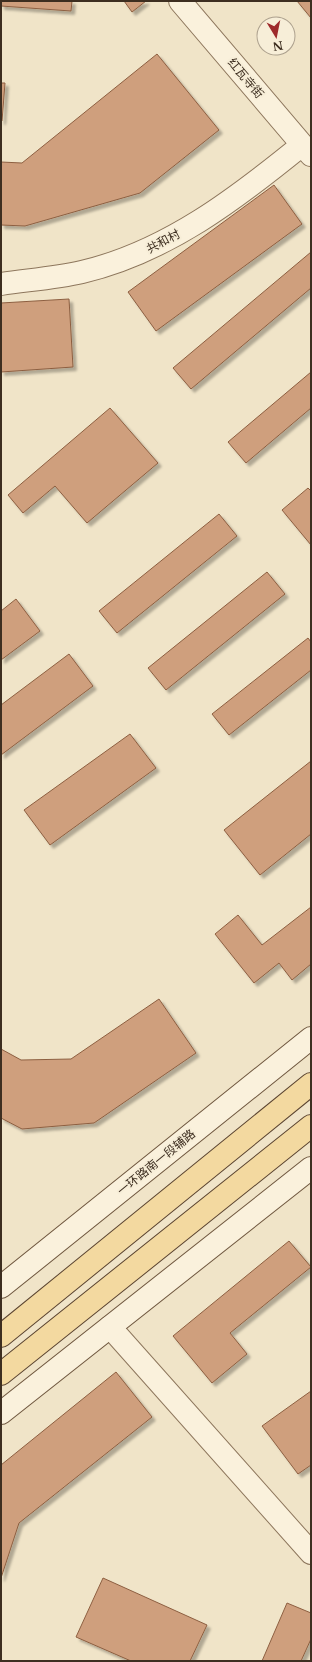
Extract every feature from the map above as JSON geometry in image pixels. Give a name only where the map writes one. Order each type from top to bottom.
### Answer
[{"type":"main road","points":[[1,1336],[311,1084]]},
{"type":"main road","points":[[1,1374],[311,1126]]},
{"type":"street","name":"红瓦寺街","points":[[180,1],[306,150]]},
{"type":"street","name":"共和村","points":[[1,284],[83,272],[142,252],[199,222],[257,181],[306,150]]},
{"type":"street","name":"一环路南一段辅路","points":[[1,1287],[311,1038]]},
{"type":"street","points":[[1,1413],[311,1168]]},
{"type":"street","points":[[110,1327],[311,1553]]},
{"type":"building","points":[[1,1],[72,1],[71,11],[1,6]]},
{"type":"building","points":[[124,1],[146,1],[132,12]]},
{"type":"building","points":[[297,1],[311,1],[311,18]]},
{"type":"building","points":[[157,54],[219,130],[140,193],[25,226],[1,225],[1,162],[22,163]]},
{"type":"building","points":[[1,83],[5,83],[2,121],[1,121]]},
{"type":"building","points":[[274,185],[302,224],[156,331],[128,292]]},
{"type":"building","points":[[311,252],[311,288],[191,389],[173,368]]},
{"type":"building","points":[[69,299],[73,367],[1,372],[1,303]]},
{"type":"building","points":[[311,372],[311,408],[246,463],[228,442]]},
{"type":"building","points":[[110,408],[158,463],[87,523],[55,486],[23,513],[8,495]]},
{"type":"building","points":[[308,488],[311,491],[311,545],[282,510]]},
{"type":"building","points":[[219,514],[237,536],[117,633],[99,611]]},
{"type":"building","points":[[267,572],[285,594],[166,690],[148,668]]},
{"type":"building","points":[[16,599],[40,631],[1,660],[1,611]]},
{"type":"building","points":[[308,638],[311,642],[311,670],[229,735],[212,714]]},
{"type":"building","points":[[69,654],[93,686],[1,755],[1,705]]},
{"type":"building","points":[[130,734],[156,768],[50,845],[24,810]]},
{"type":"building","points":[[311,761],[311,834],[260,875],[224,830]]},
{"type":"building","points":[[311,907],[311,964],[292,980],[279,963],[254,983],[215,934],[238,915],[262,945]]},
{"type":"building","points":[[159,999],[196,1053],[94,1123],[22,1129],[1,1118],[1,1049],[21,1060],[71,1059]]},
{"type":"building","points":[[289,1241],[311,1267],[230,1333],[247,1354],[212,1383],[173,1336]]},
{"type":"building","points":[[116,1372],[152,1417],[19,1523],[1,1578],[1,1465]]},
{"type":"building","points":[[311,1391],[311,1465],[298,1474],[262,1426]]},
{"type":"building","points":[[103,1578],[207,1625],[190,1661],[131,1661],[76,1637]]},
{"type":"building","points":[[287,1603],[311,1613],[311,1639],[301,1661],[262,1661]]}]
